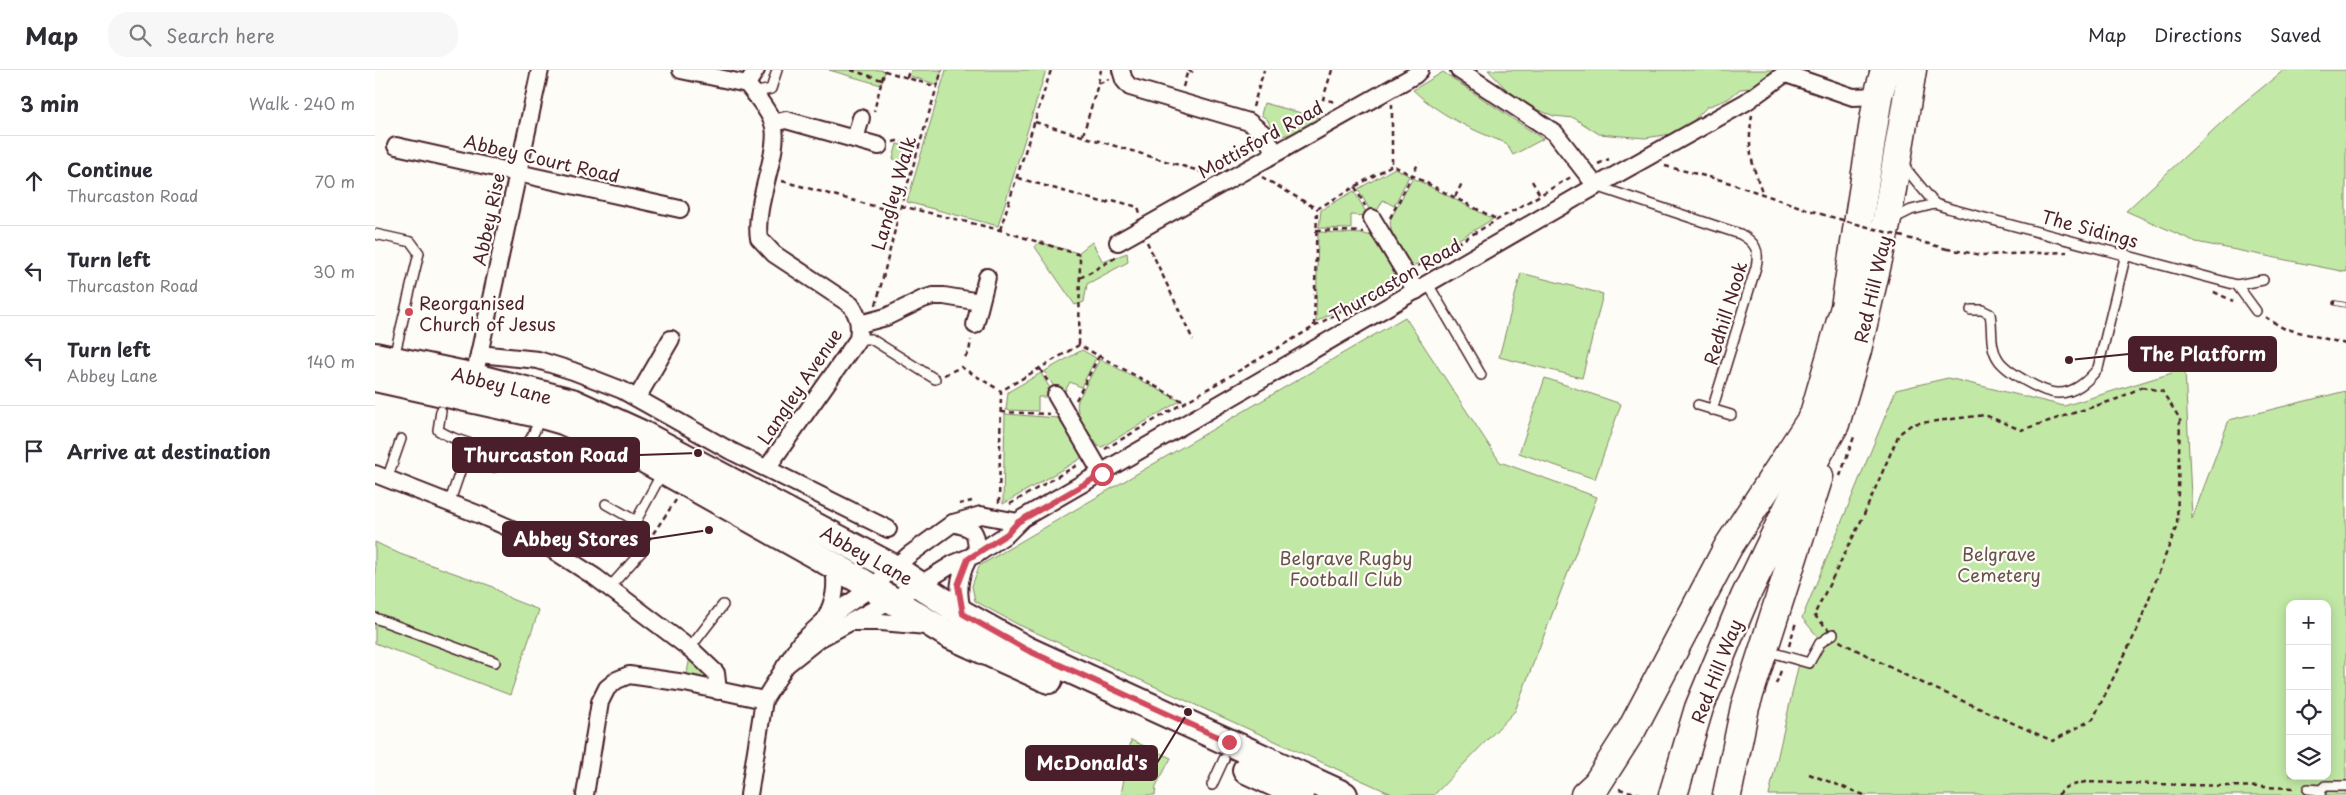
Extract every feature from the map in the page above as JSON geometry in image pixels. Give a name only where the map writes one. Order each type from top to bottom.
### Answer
[{"type":"highway","name":"Red Hill Way","points":[[1673,795],[1699,708],[1745,597],[1794,496],[1824,421],[1857,350],[1887,223],[1897,159],[1893,84]]},
{"type":"highway","name":"Red Hill Way","points":[[1824,421],[1845,307],[1893,84]]},
{"type":"highway","points":[[1727,795],[1745,708],[1764,650],[1824,421]]},
{"type":"highway","points":[[1585,795],[1597,784],[1633,729],[1728,547],[1824,421]]},
{"type":"main road","name":"Abbey Lane","points":[[384,358],[463,383],[541,415],[563,421],[622,447],[688,482],[949,635],[1224,759],[1299,795]]},
{"type":"main road","name":"Abbey Lane","points":[[375,378],[463,383],[571,402],[640,433],[894,568],[963,614],[1027,650],[1344,795]]},
{"type":"street","name":"Abbey Rise","points":[[463,383],[519,173],[540,70]]},
{"type":"street","points":[[681,70],[750,89],[773,123],[786,120],[879,146]]},
{"type":"street","points":[[750,89],[756,70]]},
{"type":"street","name":"Mottisford Road","points":[[1118,242],[1392,88],[1420,70]]},
{"type":"street","points":[[1459,70],[1555,133],[1596,186]]},
{"type":"street","points":[[1121,72],[1124,80],[1130,87],[1249,122],[1265,135],[1275,153]]},
{"type":"street","points":[[1788,72],[1853,97],[1893,84]]},
{"type":"street","name":"Thurcaston Road","points":[[749,795],[764,700],[800,643],[825,620],[881,594],[919,585],[953,564],[972,556],[1007,534],[1018,522],[1596,186],[1648,159],[1746,102],[1788,72]]},
{"type":"street","points":[[855,139],[861,118]]},
{"type":"street","name":"Langley Avenue","points":[[767,468],[863,329],[851,305],[774,254],[759,238],[758,217],[775,138],[773,123]]},
{"type":"street","name":"Abbey Court Road","points":[[396,146],[680,209]]},
{"type":"street","points":[[1372,218],[1406,274],[1422,287]]},
{"type":"street","points":[[975,325],[987,277]]},
{"type":"street","points":[[863,329],[933,296],[980,302]]},
{"type":"street","points":[[637,398],[671,339]]},
{"type":"street","name":"Langley Avenue","points":[[463,383],[538,360],[573,370],[637,398],[767,468],[888,529]]},
{"type":"street","points":[[1056,396],[1102,474]]},
{"type":"street","points":[[381,477],[539,541],[609,588],[690,648],[716,673],[718,691]]},
{"type":"street","name":"Thurcaston Road","points":[[785,666],[819,639],[850,622],[881,594],[894,568],[953,523],[981,515],[1018,522]]},
{"type":"street","points":[[953,523],[969,527],[976,536],[972,556],[958,585],[963,614]]},
{"type":"street","name":"Thurcaston Road","points":[[825,620],[833,605],[837,587],[834,566]]},
{"type":"street","name":"Thurcaston Road","points":[[850,622],[881,622],[937,627]]},
{"type":"street","points":[[585,795],[600,702],[607,688],[617,680],[629,675],[685,683],[764,700]]},
{"type":"lane","points":[[750,89],[771,89],[777,70]]},
{"type":"lane","points":[[1893,84],[1906,70]]},
{"type":"lane","points":[[1897,159],[1935,204]]},
{"type":"lane","name":"Redhill Nook","points":[[1596,186],[1740,234],[1755,245],[1759,256],[1713,410]]},
{"type":"lane","name":"The Sidings","points":[[1887,223],[1911,210],[1935,204],[2237,285],[2263,280]]},
{"type":"lane","points":[[375,234],[411,242],[419,253],[384,358]]},
{"type":"lane","points":[[1971,310],[1982,310],[1990,314],[1993,350],[1999,361],[2012,372],[2036,386],[2057,393],[2077,387],[2090,379],[2098,368],[2126,254]]},
{"type":"lane","points":[[2237,285],[2256,311]]},
{"type":"lane","points":[[1422,287],[1481,375]]},
{"type":"lane","points":[[863,329],[871,339],[935,379]]},
{"type":"lane","points":[[463,383],[438,430],[445,435],[486,448],[503,450],[528,442],[541,415]]},
{"type":"lane","points":[[1698,405],[1731,415]]},
{"type":"lane","points":[[381,477],[401,440]]},
{"type":"lane","points":[[449,504],[462,466],[467,462],[493,467]]},
{"type":"lane","points":[[630,532],[664,470]]},
{"type":"lane","points":[[606,504],[636,521]]},
{"type":"lane","points":[[609,588],[642,551]]},
{"type":"lane","points":[[690,648],[723,605]]},
{"type":"lane","points":[[375,618],[495,662]]},
{"type":"lane","points":[[1764,650],[1809,663],[1820,643],[1833,634]]},
{"type":"lane","points":[[1212,784],[1224,759]]},
{"type":"lane","points":[[2309,788],[2320,792],[2325,786],[2346,786]]},
{"type":"path","points":[[851,70],[882,80]]},
{"type":"path","points":[[907,78],[909,70]]},
{"type":"path","name":"Langley Walk","points":[[863,329],[942,70]]},
{"type":"path","points":[[1000,230],[1051,70]]},
{"type":"path","points":[[1083,135],[1101,70]]},
{"type":"path","points":[[1179,101],[1188,70],[1192,72],[1193,70]]},
{"type":"path","points":[[1249,122],[1264,70]]},
{"type":"path","points":[[1332,70],[1323,99],[1347,106],[1351,111]]},
{"type":"path","points":[[861,118],[872,118],[885,71],[937,86]]},
{"type":"path","points":[[1098,84],[1121,72]]},
{"type":"path","points":[[1392,88],[1392,165]]},
{"type":"path","points":[[1746,102],[1752,115],[1748,139],[1754,171],[1763,194]]},
{"type":"path","points":[[1035,122],[1214,176],[1218,185]]},
{"type":"path","points":[[879,146],[897,141],[919,147]]},
{"type":"path","points":[[1648,159],[1671,168],[1721,180],[1821,214],[1947,249],[1982,255],[2075,252]]},
{"type":"path","points":[[1247,168],[1317,209]]},
{"type":"path","points":[[1013,502],[1584,169]]},
{"type":"path","points":[[766,177],[899,213]]},
{"type":"path","points":[[1018,178],[1105,203],[1113,200],[1138,207],[1143,228],[1193,340]]},
{"type":"path","points":[[1532,181],[1540,195]]},
{"type":"path","points":[[1455,197],[1462,183]]},
{"type":"path","points":[[1355,188],[1372,218]]},
{"type":"path","points":[[901,206],[1000,230],[1080,255],[1079,345]]},
{"type":"path","points":[[1844,228],[1845,218]]},
{"type":"path","points":[[1080,278],[1122,254],[1118,242]]},
{"type":"path","points":[[2211,290],[2256,311],[2283,328],[2346,344]]},
{"type":"path","points":[[2306,334],[2308,330]]},
{"type":"path","points":[[1001,412],[1067,415],[1099,356]]},
{"type":"path","points":[[935,379],[961,367],[1001,391]]},
{"type":"path","points":[[2143,386],[2162,391],[2181,419],[2177,525],[2137,630],[2093,719],[2053,741],[1909,677],[1841,642],[1833,634],[1814,615],[1862,519],[1899,434],[1912,424],[1985,415],[2021,430],[2117,398],[2143,386]]},
{"type":"path","points":[[642,551],[688,482]]},
{"type":"path","points":[[1809,774],[1864,795]]},
{"type":"path","points":[[2058,795],[2066,787],[2085,782],[2309,788]]},
{"type":"green space","points":[[829,70],[881,70],[885,71],[881,85]]},
{"type":"green space","points":[[911,70],[942,70],[938,85],[910,76]]},
{"type":"green space","points":[[946,70],[1046,70],[998,226],[907,202]]},
{"type":"green space","points":[[1488,70],[1773,70],[1764,81],[1751,88],[1740,89],[1728,99],[1707,107],[1690,124],[1671,134],[1645,138],[1599,134],[1574,118],[1554,116],[1533,108],[1506,89]]},
{"type":"green space","points":[[2284,70],[2346,70],[2346,272],[2196,242],[2126,211],[2237,108]]},
{"type":"green space","points":[[1443,72],[1543,139],[1513,155],[1506,143],[1457,121],[1433,107],[1413,90]]},
{"type":"green space","points":[[1264,103],[1320,118],[1293,133],[1287,135],[1275,134],[1267,119],[1261,115]]},
{"type":"green space","points":[[897,144],[915,149],[911,162],[893,159]]},
{"type":"green space","points":[[1395,168],[1409,176],[1394,206],[1383,200],[1377,211],[1372,214],[1358,189]]},
{"type":"green space","points":[[1413,178],[1493,219],[1415,265],[1411,264],[1393,236],[1390,224],[1391,218]]},
{"type":"green space","points":[[1354,191],[1368,216],[1351,215],[1351,229],[1319,228],[1321,210]]},
{"type":"green space","points":[[1318,232],[1365,234],[1371,236],[1395,273],[1393,277],[1316,322]]},
{"type":"green space","points":[[1039,242],[1078,253],[1092,242],[1103,262],[1127,253],[1128,262],[1087,284],[1084,302],[1075,305],[1035,247]]},
{"type":"green space","points":[[1521,273],[1603,294],[1582,378],[1499,357]]},
{"type":"green space","name":"Belgrave Rugby Football Club","points":[[1405,317],[1500,462],[1597,497],[1515,711],[1434,795],[1394,795],[1017,624],[975,601],[972,586],[979,566]]},
{"type":"green space","points":[[1082,350],[1096,358],[1081,387],[1070,382],[1064,393],[1059,396],[1045,371]]},
{"type":"green space","points":[[1100,359],[1180,401],[1102,447],[1098,446],[1083,424],[1077,406],[1078,400]]},
{"type":"green space","name":"Belgrave Cemetery","points":[[2185,369],[2192,519],[2229,420],[2346,391],[2346,795],[1769,795],[1799,663],[1824,644],[1802,618],[1896,390],[1948,378],[2064,406]]},
{"type":"green space","points":[[1041,373],[1055,397],[1038,397],[1038,411],[1006,410],[1008,392]]},
{"type":"green space","points":[[1545,378],[1621,404],[1595,479],[1519,453]]},
{"type":"green space","points":[[1005,414],[1058,418],[1082,455],[1080,459],[1003,504]]},
{"type":"green space","points":[[375,542],[400,554],[491,586],[511,599],[539,610],[510,695],[375,643]]},
{"type":"green space","points":[[690,657],[703,665],[710,685],[685,683]]},
{"type":"green space","points":[[1131,740],[1171,758],[1156,786],[1155,795],[1121,795]]},
{"type":"railway","points":[[2335,303],[2346,305]]},
{"type":"place","name":"Reorganised Church of Jesus","points":[[409,312]]},
{"type":"place","name":"The Platform","points":[[2069,360]]},
{"type":"place","name":"Thurcaston Road","points":[[698,453]]},
{"type":"place","name":"Abbey Stores","points":[[709,530]]},
{"type":"place","name":"McDonald's","points":[[1188,712]]},
{"type":"route","points":[[1102,474],[1018,522],[1007,534],[968,559],[961,572],[958,585],[963,614],[1027,650],[1229,742]]}]
